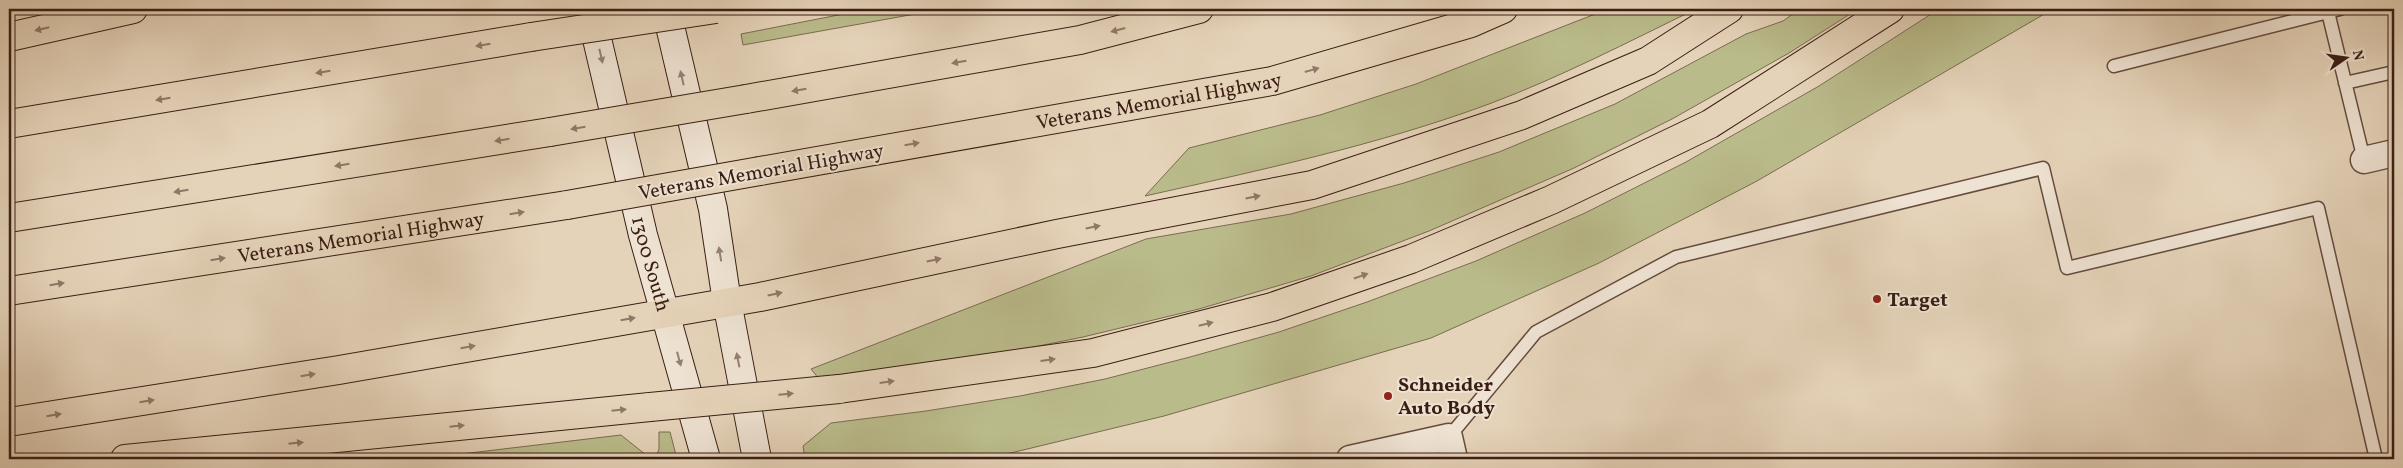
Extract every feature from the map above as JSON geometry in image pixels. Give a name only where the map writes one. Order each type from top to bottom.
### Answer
[{"type":"highway","points":[[9,37],[133,9]]},
{"type":"highway","points":[[9,124],[531,37],[716,9]]},
{"type":"highway","points":[[9,218],[746,99],[1080,40],[1200,9]]},
{"type":"highway","name":"Veterans Memorial Highway","points":[[9,291],[567,205],[1272,82],[1471,23],[1503,9]]},
{"type":"highway","points":[[9,422],[338,370],[727,302],[1057,234],[1312,185],[1522,115],[1648,60],[1729,9]]},
{"type":"highway","points":[[125,459],[838,389],[1093,353],[1272,307],[1411,259],[1551,200],[1710,124],[1890,9]]},
{"type":"main road","name":"1300 South","points":[[590,9],[643,235],[706,459]]},
{"type":"main road","points":[[666,9],[713,209],[727,302],[758,459]]},
{"type":"street","points":[[2364,160],[2394,153]]},
{"type":"street","points":[[1350,459],[1452,448]]},
{"type":"lane","points":[[2114,66],[2334,10],[2345,83],[2364,160]]},
{"type":"lane","points":[[2345,83],[2394,72]]},
{"type":"lane","points":[[1452,448],[1536,332],[1676,257],[2043,168],[2066,268],[2318,208],[2376,459]]},
{"type":"green space","points":[[869,9],[943,9],[743,45],[741,34]]},
{"type":"green space","points":[[1608,9],[1696,9],[1542,82],[1447,119],[1319,156],[1145,196],[1189,148],[1320,115],[1416,84]]},
{"type":"green space","points":[[1800,9],[1858,9],[1789,53],[1672,119],[1574,168],[1429,231],[1311,276],[1199,309],[1083,337],[1004,353],[819,379],[811,369],[1146,239],[1291,214],[1404,183],[1499,152],[1615,104],[1746,34],[1783,21]]},
{"type":"green space","points":[[1939,9],[2053,9],[1757,181],[1599,263],[1431,338],[1164,416],[986,459],[805,459],[803,446],[831,423],[926,411],[1020,396],[1105,379],[1279,332],[1367,302],[1476,261],[1585,213],[1686,162],[1819,86]]},
{"type":"green space","points":[[659,432],[670,432],[677,459],[655,459],[659,449]]},
{"type":"green space","points":[[621,435],[651,459],[419,459]]},
{"type":"place","name":"Target","points":[[1877,299]]},
{"type":"place","name":"Schneider Auto Body","points":[[1388,396]]}]
